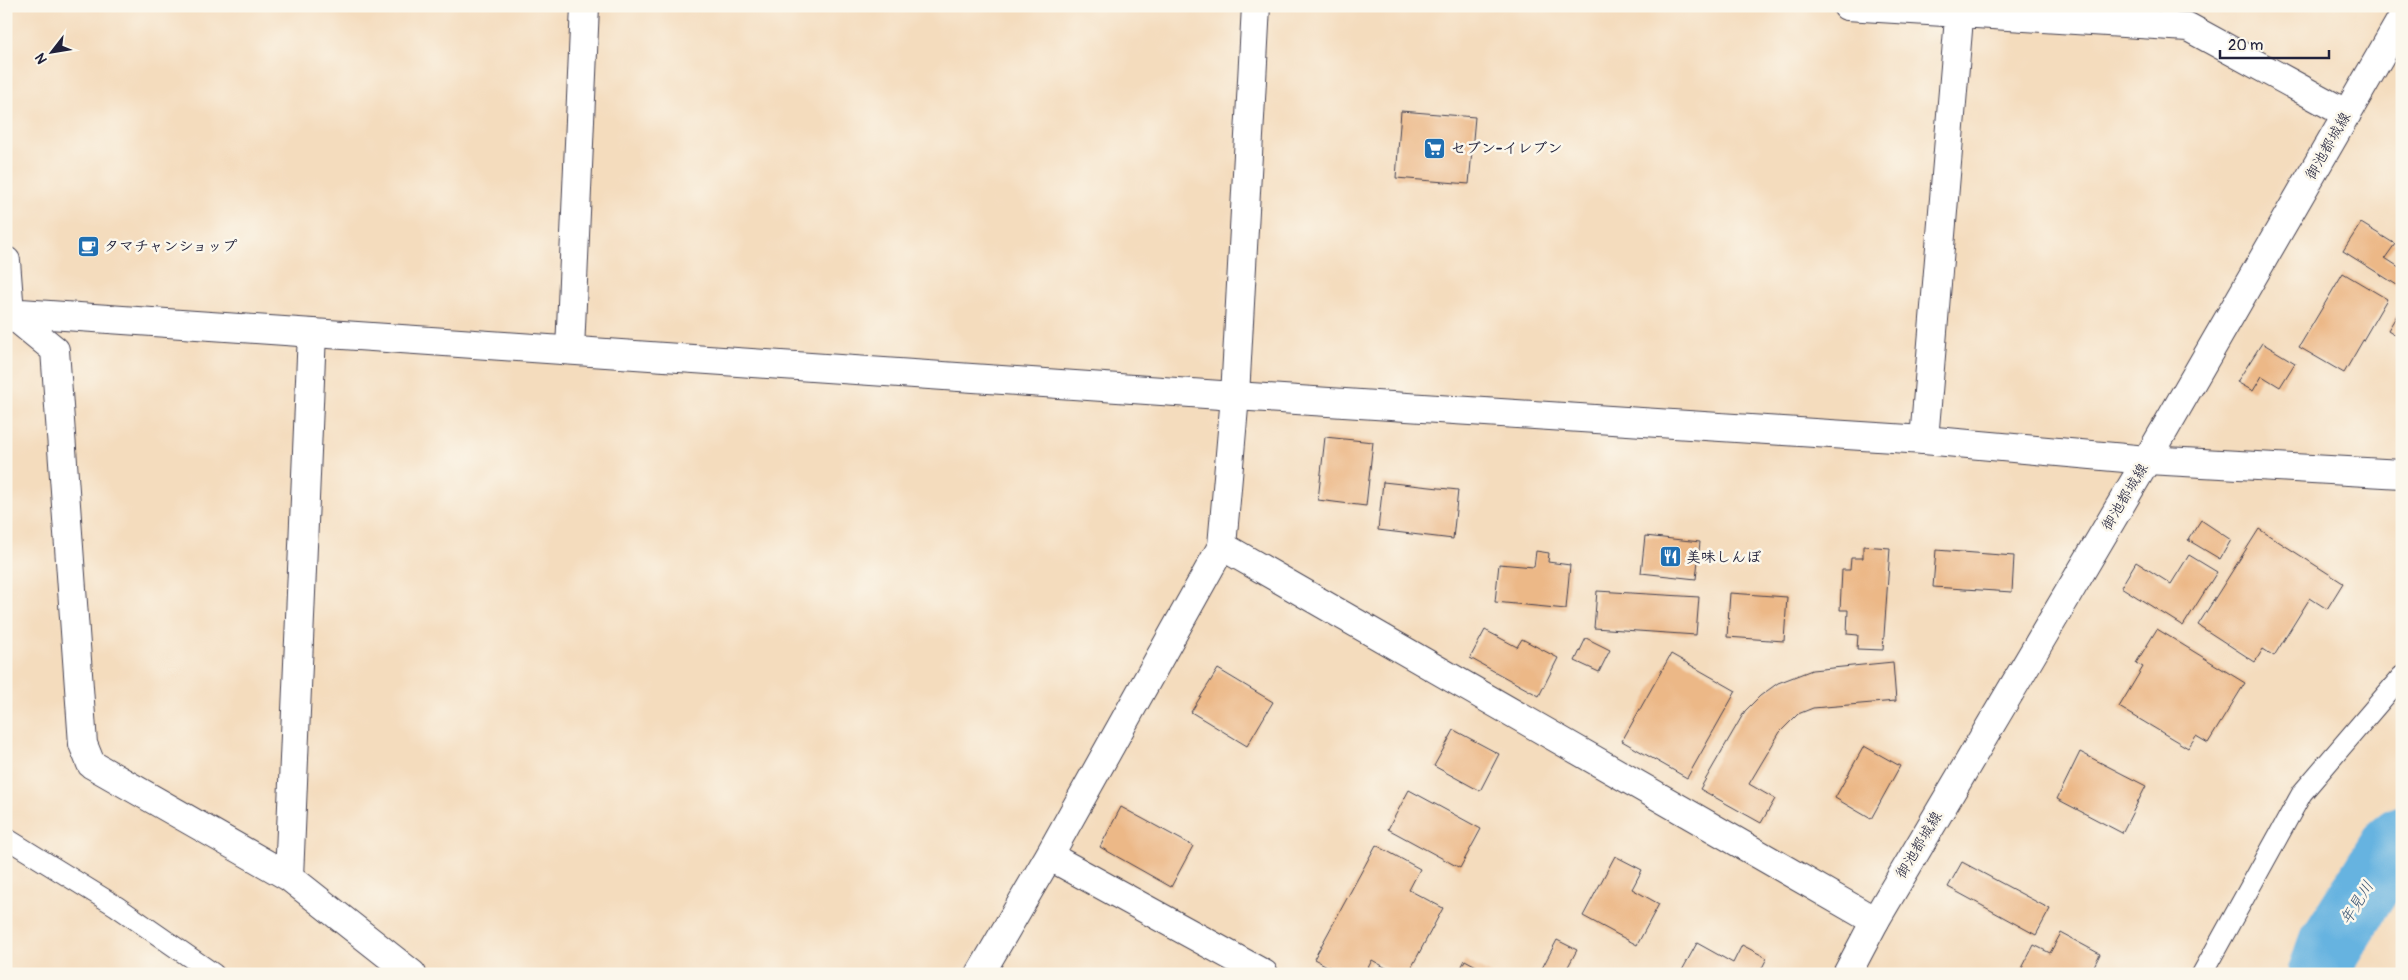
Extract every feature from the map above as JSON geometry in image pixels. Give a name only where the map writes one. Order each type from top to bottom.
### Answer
[{"type":"street","points":[[570,350],[586,6]]},
{"type":"street","points":[[980,974],[1049,856],[1222,546],[1235,396],[1256,6]]},
{"type":"street","points":[[1848,6],[1960,10],[2188,27],[2347,114]]},
{"type":"street","points":[[1924,440],[1960,10]]},
{"type":"street","name":"御池都城線","points":[[1847,974],[1875,921],[2147,460],[2402,18]]},
{"type":"street","points":[[6,261],[8,312],[55,350],[84,744],[91,764],[289,877],[412,974]]},
{"type":"street","points":[[8,312],[1235,396],[1924,440],[2147,460],[2402,474]]},
{"type":"street","points":[[289,877],[312,333]]},
{"type":"street","points":[[1222,546],[1875,921]]},
{"type":"street","points":[[1049,856],[1264,974]]},
{"type":"lane","points":[[2202,974],[2302,793],[2402,676]]},
{"type":"lane","points":[[6,838],[116,906],[214,974]]},
{"type":"building","name":"セブン-イレブン","points":[[1401,111],[1475,117],[1469,184],[1396,178]]},
{"type":"building","points":[[2361,223],[2395,244],[2385,258],[2402,269],[2400,287],[2343,251]]},
{"type":"building","points":[[2343,273],[2387,299],[2344,373],[2299,347]]},
{"type":"building","points":[[2402,307],[2402,339],[2388,330]]},
{"type":"building","points":[[2262,343],[2295,363],[2280,387],[2262,376],[2253,391],[2237,382]]},
{"type":"building","points":[[1325,437],[1373,442],[1366,506],[1318,500]]},
{"type":"building","points":[[1383,482],[1458,490],[1453,539],[1378,530]]},
{"type":"building","points":[[2201,520],[2231,540],[2220,559],[2188,540]]},
{"type":"building","points":[[2259,529],[2343,583],[2327,609],[2310,598],[2274,656],[2263,649],[2255,662],[2198,625]]},
{"type":"building","name":"美味しんぼ","points":[[1645,536],[1700,542],[1696,579],[1641,573]]},
{"type":"building","points":[[1863,546],[1890,548],[1883,650],[1857,649],[1858,635],[1847,634],[1848,610],[1840,610],[1842,570],[1850,570],[1851,558],[1863,558]]},
{"type":"building","points":[[1936,550],[2014,556],[2012,592],[1933,587]]},
{"type":"building","points":[[1536,551],[1549,553],[1548,562],[1570,565],[1566,609],[1495,602],[1499,564],[1534,567]]},
{"type":"building","points":[[2189,555],[2217,572],[2183,626],[2121,587],[2136,562],[2171,584]]},
{"type":"building","points":[[1597,591],[1699,597],[1696,635],[1594,628]]},
{"type":"building","points":[[1730,593],[1787,597],[1784,641],[1727,637]]},
{"type":"building","points":[[2157,629],[2245,683],[2208,743],[2196,736],[2188,748],[2119,707],[2143,667],[2136,663]]},
{"type":"building","points":[[1485,630],[1517,647],[1522,639],[1558,658],[1539,696],[1470,658]]},
{"type":"building","points":[[1586,638],[1610,650],[1599,672],[1575,661]]},
{"type":"building","points":[[1671,654],[1736,691],[1687,778],[1622,741]]},
{"type":"building","points":[[1893,662],[1896,701],[1813,708],[1798,714],[1780,732],[1749,784],[1775,799],[1761,823],[1700,789],[1745,711],[1760,696],[1778,683],[1812,670]]},
{"type":"building","points":[[1218,669],[1273,702],[1247,746],[1191,712]]},
{"type":"building","points":[[1454,730],[1499,754],[1480,791],[1434,766]]},
{"type":"building","points":[[1864,746],[1900,766],[1871,819],[1835,798]]},
{"type":"building","points":[[2080,752],[2146,786],[2122,833],[2057,799]]},
{"type":"building","points":[[1409,790],[1481,829],[1460,868],[1388,829]]},
{"type":"building","points":[[1121,807],[1193,846],[1171,887],[1100,847]]},
{"type":"building","points":[[1376,845],[1420,869],[1409,890],[1443,908],[1408,974],[1397,974],[1372,960],[1365,974],[1342,974],[1314,959]]},
{"type":"building","points":[[1615,856],[1642,870],[1632,889],[1659,904],[1637,945],[1583,916]]},
{"type":"building","points":[[1962,862],[2050,909],[2036,935],[1948,887]]},
{"type":"building","points":[[2061,933],[2100,954],[2090,974],[2023,974],[2020,972],[2034,945],[2050,953]]},
{"type":"building","points":[[1557,940],[1577,950],[1564,974],[1539,974]]},
{"type":"building","points":[[1697,943],[1733,963],[1742,945],[1767,958],[1759,974],[1680,974]]},
{"type":"building","points":[[1465,960],[1491,974],[1458,974]]},
{"type":"waterway","name":"年見川","points":[[2320,974],[2329,948],[2393,845],[2402,838]]},
{"type":"place","name":"セブン-イレブン","points":[[1435,148]]},
{"type":"place","name":"タマチャンショップ","points":[[88,246]]},
{"type":"place","name":"美味しんぼ","points":[[1670,557]]}]
